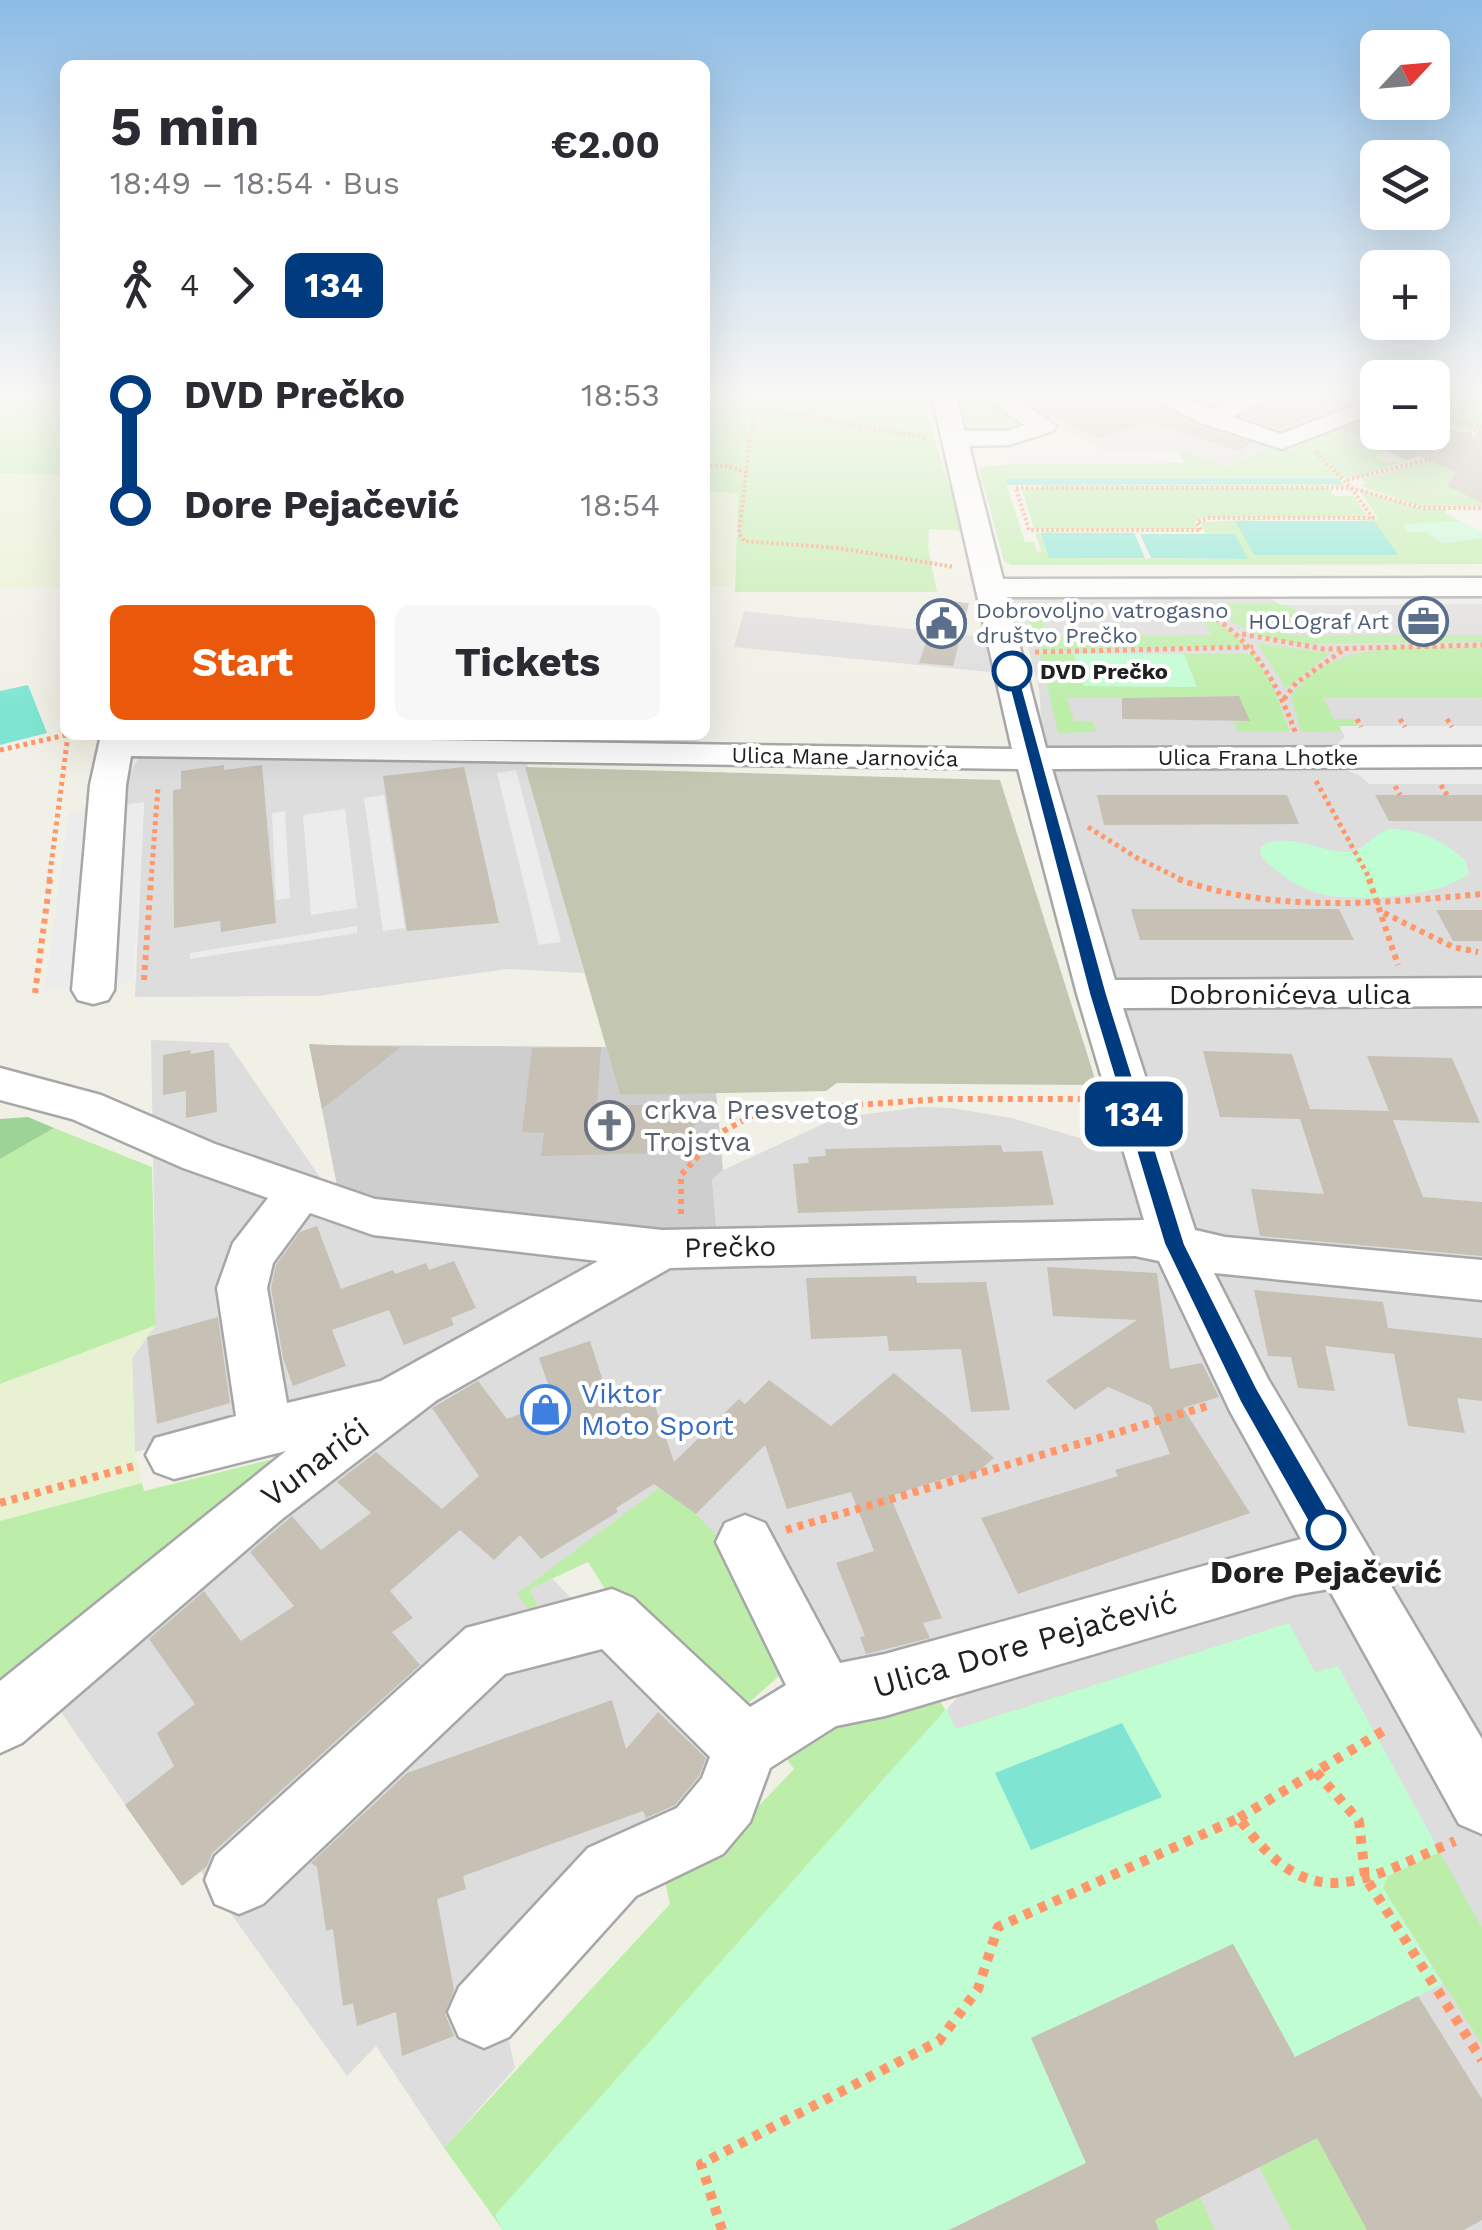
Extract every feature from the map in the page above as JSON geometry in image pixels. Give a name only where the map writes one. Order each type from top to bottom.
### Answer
[{"type":"street","points":[[971,496],[980,535],[962,546],[985,579],[1098,994],[1174,1244],[1248,1395],[1342,1559],[1468,1821]]},
{"type":"street","points":[[985,579],[1482,587]]},
{"type":"street","name":"Ulica Mane Jarnovića","points":[[93,990],[108,785],[117,741],[688,744],[1034,758]]},
{"type":"street","name":"Ulica Frana Lhotke","points":[[1034,758],[1482,757]]},
{"type":"street","name":"Dobronićeva ulica","points":[[1098,994],[1480,972]]},
{"type":"street","name":"Prečko","points":[[0,1084],[85,1106],[199,1156],[373,1217],[672,1249],[1135,1238],[1224,1256],[1482,1280]]},
{"type":"street","points":[[265,1430],[242,1288],[250,1257],[300,1191]]},
{"type":"street","name":"Vunarići","points":[[0,1721],[262,1502],[418,1384],[672,1249]]},
{"type":"street","points":[[174,1455],[396,1400]]},
{"type":"street","points":[[745,1542],[824,1697]]},
{"type":"street","name":"Ulica Dore Pejačević","points":[[746,1748],[824,1697],[885,1685],[1294,1568],[1342,1559]]},
{"type":"street","points":[[239,1880],[488,1649],[612,1618],[746,1748],[727,1799],[700,1830],[612,1872],[484,2012]]},
{"type":"path","points":[[744,496],[738,533],[744,541],[838,548],[985,579]]},
{"type":"path","points":[[1018,496],[1029,530],[1072,532],[1202,532],[1198,522],[1209,518],[1373,518],[1358,496]]},
{"type":"path","points":[[1380,496],[1422,508],[1482,508]]},
{"type":"path","points":[[1199,608],[1242,634],[1254,647],[1284,698],[1298,746]]},
{"type":"path","points":[[1242,634],[1301,647],[1482,645]]},
{"type":"path","points":[[1035,652],[1254,647]]},
{"type":"path","points":[[1284,698],[1296,683],[1348,648]]},
{"type":"path","points":[[1447,718],[1452,727]]},
{"type":"path","points":[[1357,719],[1362,727]]},
{"type":"path","points":[[1400,719],[1405,726]]},
{"type":"path","points":[[0,750],[60,737]]},
{"type":"path","points":[[35,993],[66,740]]},
{"type":"path","points":[[1314,777],[1378,900],[1398,966]]},
{"type":"path","points":[[1441,785],[1447,795]]},
{"type":"path","points":[[1395,786],[1400,795]]},
{"type":"path","points":[[144,980],[158,787]]},
{"type":"path","points":[[1078,820],[1145,862],[1207,888],[1295,900],[1482,894]]},
{"type":"path","points":[[1382,912],[1453,948],[1480,972]]},
{"type":"path","points":[[672,1249],[681,1175],[718,1134],[759,1112],[942,1100],[1107,1098]]},
{"type":"path","points":[[745,1542],[1226,1400]]},
{"type":"path","points":[[0,1503],[174,1455]]},
{"type":"path","points":[[722,2230],[701,2164],[939,2042],[965,2015],[981,1986],[998,1927],[1239,1818],[1388,1728]]},
{"type":"path","points":[[1316,1772],[1359,1821],[1365,1876],[1482,2060]]},
{"type":"path","points":[[1239,1818],[1257,1842],[1299,1878],[1342,1882],[1365,1876],[1468,1821]]},
{"type":"shaded area","points":[[0,496],[60,496],[60,588],[0,587]]},
{"type":"shaded area","points":[[710,496],[738,496],[733,586],[710,586]]},
{"type":"shaded area","points":[[1235,521],[1374,521],[1398,555],[1254,555]]},
{"type":"shaded area","points":[[1041,533],[1134,533],[1145,558],[1049,558]]},
{"type":"shaded area","points":[[1140,534],[1235,534],[1248,559],[1151,558]]},
{"type":"shaded area","points":[[1028,594],[1266,596],[1282,605],[1482,604],[1482,2230],[503,2230],[1012,1633],[837,1671],[696,1514],[547,1573],[611,1640],[723,1740],[727,1779],[494,1973],[515,2068],[444,2148],[376,2046],[347,2076],[201,1872],[182,1886],[47,1692],[406,1372],[278,1415],[135,1452],[132,1358],[156,1325],[151,1040],[228,1043],[350,1221],[720,1260],[712,1179],[717,1173],[836,1118],[920,1107],[1012,1118],[1158,1161],[1042,732],[1039,688],[1028,647],[1009,606],[1015,598]]},
{"type":"shaded area","points":[[1482,597],[1482,604],[1282,605],[1276,599]]},
{"type":"shaded area","points":[[744,611],[995,638],[1000,673],[734,647]]},
{"type":"shaded area","points":[[28,685],[47,733],[0,745],[0,691]]},
{"type":"shaded area","points":[[1339,726],[1482,726],[1482,747],[1334,747],[1345,737]]},
{"type":"shaded area","points":[[148,740],[698,740],[700,747],[522,746],[584,973],[507,969],[317,996],[135,997],[144,803],[122,805],[127,779]]},
{"type":"shaded area","points":[[1329,764],[1482,764],[1482,784],[1369,784],[1359,775]]},
{"type":"shaded area","points":[[525,767],[1000,780],[1097,1085],[837,1083],[826,1091],[620,1095]]},
{"type":"shaded area","points":[[516,770],[561,942],[539,945],[497,773]]},
{"type":"shaded area","points":[[384,795],[405,928],[383,931],[364,798]]},
{"type":"shaded area","points":[[144,802],[133,982],[109,986],[122,805]]},
{"type":"shaded area","points":[[91,809],[69,987],[44,991],[69,812]]},
{"type":"shaded area","points":[[345,809],[357,908],[311,915],[303,815]]},
{"type":"shaded area","points":[[285,811],[290,898],[276,900],[272,813]]},
{"type":"shaded area","points":[[357,926],[357,933],[190,959],[190,953]]},
{"type":"shaded area","points":[[329,1045],[606,1047],[620,1095],[716,1092],[723,1170],[712,1179],[717,1234],[368,1202],[338,1191],[312,1058]]},
{"type":"shaded area","points":[[156,1325],[132,1358],[135,1452],[142,1483],[0,1521],[0,1384]]},
{"type":"shaded area","points":[[1122,1723],[1162,1797],[1031,1850],[995,1773]]},
{"type":"green space","points":[[738,496],[952,496],[963,531],[929,529],[928,547],[937,592],[735,592]]},
{"type":"green space","points":[[987,496],[1010,496],[1025,542],[1034,542],[1037,552],[1041,551],[1035,533],[1068,531],[1042,534],[1050,558],[1247,559],[1235,534],[1206,534],[1200,522],[1268,519],[1236,522],[1397,555],[1374,521],[1339,519],[1378,519],[1363,496],[1381,496],[1421,509],[1446,509],[1446,513],[1460,521],[1445,522],[1441,543],[1482,538],[1482,564],[1012,565],[1004,561]]},
{"type":"green space","points":[[1024,496],[1353,496],[1368,517],[1207,517],[1195,521],[1198,529],[1034,529]]},
{"type":"green space","points":[[1390,496],[1470,496],[1482,501],[1482,506],[1422,507]]},
{"type":"green space","points":[[1460,521],[1482,532],[1482,538],[1441,543],[1427,532],[1408,532],[1403,524]]},
{"type":"green space","points":[[1274,603],[1293,607],[1299,617],[1280,617],[1289,635],[1482,635],[1482,642],[1296,644],[1258,635],[1198,604]]},
{"type":"green space","points":[[1025,604],[1055,604],[1059,617],[1042,618],[1048,636],[1211,635],[1202,617],[1187,616],[1180,604],[1210,617],[1247,646],[1044,650],[1036,647]]},
{"type":"green space","points":[[1257,643],[1330,653],[1286,689]]},
{"type":"green space","points":[[1482,648],[1482,697],[1323,697],[1334,719],[1353,719],[1357,726],[1340,726],[1342,731],[1301,732],[1291,696],[1330,663],[1378,650]]},
{"type":"green space","points":[[1040,654],[1074,654],[1084,686],[1196,687],[1184,654],[1252,654],[1273,686],[1289,731],[1238,731],[1234,722],[1250,721],[1238,696],[1067,698],[1074,721],[1093,722],[1096,732],[1058,733]]},
{"type":"green space","points":[[1074,654],[1184,654],[1197,687],[1084,686]]},
{"type":"green space","points":[[1389,829],[1410,831],[1441,843],[1466,862],[1469,874],[1419,893],[1341,897],[1298,885],[1260,854],[1261,846],[1283,841],[1348,852]]},
{"type":"green space","points":[[28,1117],[54,1128],[0,1159],[0,1119]]},
{"type":"green space","points":[[54,1128],[152,1167],[156,1325],[0,1384],[0,1159]]},
{"type":"green space","points":[[306,1451],[0,1710],[0,1521],[142,1483],[144,1491]]},
{"type":"green space","points":[[659,1488],[696,1514],[726,1545],[789,1667],[745,1706],[615,1605],[588,1562],[530,1589],[540,1613],[531,1612],[517,1594]]},
{"type":"green space","points":[[1289,1623],[1315,1672],[1338,1666],[503,2230],[444,2148],[670,1904],[661,1863],[726,1840],[794,1769],[786,1758],[818,1725],[939,1699],[956,1729]]},
{"type":"green space","points":[[1289,1623],[1315,1672],[1338,1666],[1440,1852],[1388,1876],[1383,1888],[1443,1984],[1295,2057],[1233,1944],[1031,2038],[1086,2163],[949,2230],[503,2230],[495,2215],[946,1709],[956,1729]]},
{"type":"green space","points":[[1440,1852],[1482,1928],[1482,2044],[1383,1888],[1388,1876]]},
{"type":"green space","points":[[1317,2138],[1367,2230],[1292,2230],[1259,2167]]},
{"type":"green space","points":[[1200,2197],[1215,2230],[1159,2230],[1155,2220]]},
{"type":"building","points":[[940,600],[969,603],[953,666],[919,663]]},
{"type":"building","points":[[1239,696],[1250,721],[1122,719],[1122,698]]},
{"type":"building","points":[[224,765],[224,770],[262,765],[276,923],[221,932],[220,921],[174,928],[173,790],[181,789],[181,771]]},
{"type":"building","points":[[464,767],[499,923],[407,931],[383,776]]},
{"type":"building","points":[[1097,795],[1287,795],[1299,824],[1104,825]]},
{"type":"building","points":[[1375,795],[1482,795],[1482,821],[1389,821]]},
{"type":"building","points":[[1131,909],[1339,909],[1354,940],[1140,940]]},
{"type":"building","points":[[1436,910],[1482,910],[1482,941],[1453,941]]},
{"type":"building","points":[[309,1044],[352,1046],[401,1047],[322,1109]]},
{"type":"building","name":"crkva Presvetog Trojstva","points":[[601,1047],[597,1105],[658,1105],[658,1118],[694,1118],[694,1152],[541,1156],[544,1133],[522,1132],[532,1048]]},
{"type":"building","points":[[190,1050],[191,1054],[214,1050],[217,1112],[186,1118],[186,1091],[163,1095],[163,1055]]},
{"type":"building","points":[[1203,1051],[1292,1054],[1310,1109],[1389,1111],[1367,1056],[1452,1058],[1480,1123],[1393,1120],[1423,1197],[1482,1202],[1482,1256],[1260,1236],[1251,1189],[1324,1194],[1300,1119],[1220,1117]]},
{"type":"building","points":[[1001,1145],[1003,1152],[1042,1151],[1054,1205],[798,1213],[793,1164],[809,1163],[808,1157],[826,1156],[825,1149]]},
{"type":"building","points":[[317,1226],[341,1289],[393,1270],[395,1274],[426,1263],[429,1270],[454,1261],[476,1308],[451,1318],[454,1325],[404,1345],[389,1310],[332,1330],[346,1366],[293,1386],[283,1358],[271,1288],[276,1265],[300,1232]]},
{"type":"building","points":[[1047,1267],[1157,1273],[1170,1369],[1202,1363],[1219,1397],[1183,1408],[1250,1513],[1018,1594],[981,1518],[1118,1476],[1115,1470],[1170,1454],[1151,1406],[1108,1387],[1075,1410],[1046,1381],[1137,1320],[1053,1316]]},
{"type":"building","points":[[916,1276],[917,1283],[986,1282],[1010,1410],[971,1412],[961,1349],[889,1351],[887,1336],[811,1339],[806,1278]]},
{"type":"building","points":[[1254,1290],[1383,1302],[1388,1328],[1482,1338],[1482,1401],[1457,1398],[1465,1433],[1408,1426],[1394,1354],[1325,1346],[1335,1391],[1298,1388],[1291,1357],[1268,1356]]},
{"type":"building","points":[[218,1317],[230,1403],[157,1424],[147,1337]]},
{"type":"building","points":[[590,1341],[610,1403],[650,1391],[674,1462],[739,1399],[745,1404],[769,1380],[831,1426],[894,1373],[994,1458],[964,1483],[959,1474],[890,1496],[942,1618],[923,1623],[930,1638],[866,1654],[860,1637],[865,1636],[836,1563],[874,1551],[851,1492],[787,1509],[765,1445],[696,1514],[654,1484],[616,1508],[618,1512],[541,1559],[520,1535],[494,1560],[460,1530],[390,1591],[413,1618],[392,1632],[420,1665],[212,1853],[207,1866],[182,1886],[125,1805],[174,1766],[157,1733],[195,1704],[149,1639],[204,1591],[241,1641],[294,1606],[250,1552],[292,1516],[321,1550],[371,1513],[337,1482],[376,1452],[442,1509],[479,1476],[432,1408],[478,1381],[507,1419],[554,1401],[539,1358]]},
{"type":"building","points":[[612,1700],[626,1749],[658,1712],[706,1758],[699,1776],[675,1805],[646,1818],[643,1811],[463,1876],[466,1889],[437,1899],[454,1990],[445,2014],[454,2036],[402,2056],[396,2012],[357,2026],[353,2003],[343,2006],[333,1929],[326,1931],[317,1867],[311,1863],[407,1773]]},
{"type":"building","points":[[1233,1944],[1295,2057],[1418,1996],[1482,2099],[1482,2220],[1464,2230],[1367,2230],[1317,2138],[1155,2220],[1159,2230],[949,2230],[1086,2163],[1031,2038]]},
{"type":"bus line","name":"134","points":[[1012,671],[1025,734],[1098,994],[1174,1244],[1248,1395],[1326,1530]]},
{"type":"place","name":"HOLOgraf Art","points":[[1424,621]]},
{"type":"place","name":"Dobrovoljno vatrogasno društvo Prečko","points":[[941,623]]},
{"type":"place","name":"DVD Prečko","points":[[1012,671]]},
{"type":"place","name":"crkva Presvetog Trojstva","points":[[609,1125]]},
{"type":"place","name":"Viktor Moto Sport","points":[[546,1409]]},
{"type":"place","name":"Dore Pejačević","points":[[1326,1530]]}]
